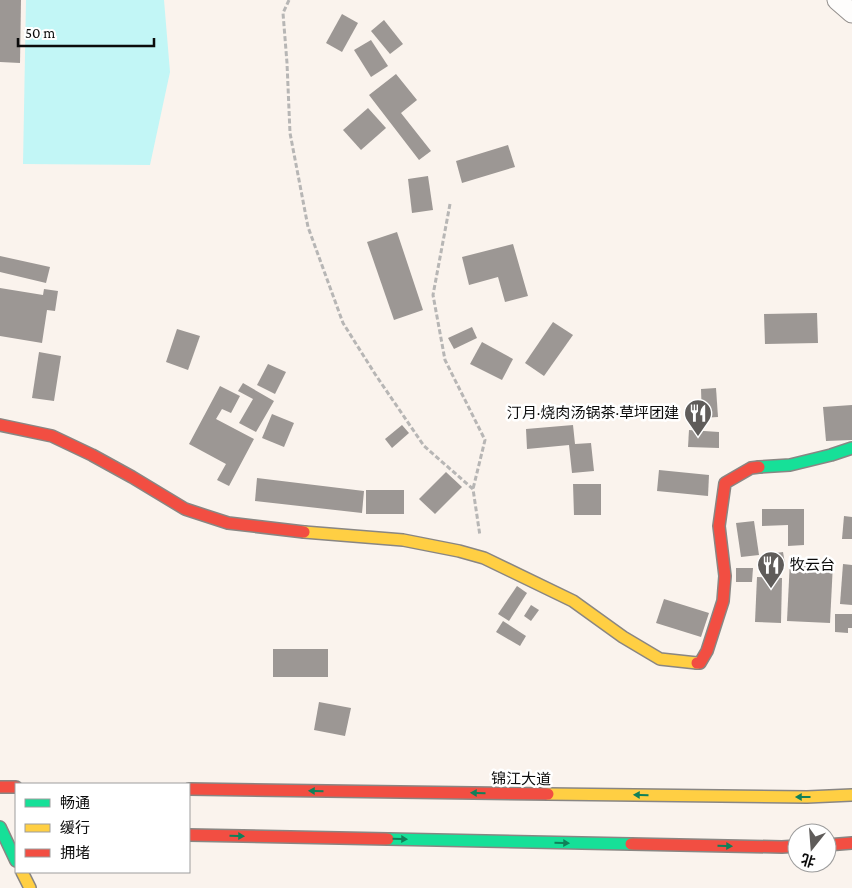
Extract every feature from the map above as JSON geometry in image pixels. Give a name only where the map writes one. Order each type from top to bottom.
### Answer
[{"type":"main road","points":[[0,425],[52,436],[92,455],[185,509],[228,523],[274,529],[403,540],[484,558],[573,601],[624,637],[660,659],[700,663],[707,651],[723,600],[725,576],[718,526],[724,484],[751,468],[790,465],[852,448]]},
{"type":"main road","points":[[0,787],[15,787]]},
{"type":"main road","name":"锦江大道","points":[[190,789],[807,797],[852,795]]},
{"type":"main road","points":[[1,830],[15,832]]},
{"type":"main road","points":[[1,830],[15,859]]},
{"type":"main road","points":[[190,835],[787,847]]},
{"type":"main road","points":[[837,845],[852,844]]},
{"type":"main road","points":[[22,873],[30,888]]},
{"type":"street","points":[[837,0],[852,13]]},
{"type":"path","points":[[289,0],[283,13],[290,133],[308,227],[343,323],[424,446],[473,489]]},
{"type":"path","points":[[450,204],[433,295],[445,360],[485,440],[473,489],[484,558]]},
{"type":"water","points":[[26,0],[164,0],[170,72],[150,165],[23,164]]},
{"type":"building","points":[[0,0],[21,0],[20,63],[0,62]]},
{"type":"building","points":[[342,14],[358,23],[342,52],[326,43]]},
{"type":"building","points":[[384,20],[403,44],[390,54],[371,31]]},
{"type":"building","points":[[371,40],[388,66],[371,77],[354,50]]},
{"type":"building","points":[[396,74],[417,100],[401,113],[431,151],[419,160],[369,95]]},
{"type":"building","points":[[368,108],[386,128],[361,150],[343,130]]},
{"type":"building","points":[[508,145],[515,167],[462,183],[456,161]]},
{"type":"building","points":[[428,176],[433,210],[412,213],[408,179]]},
{"type":"building","points":[[397,232],[423,310],[394,320],[367,242]]},
{"type":"building","points":[[513,244],[528,296],[505,302],[498,277],[469,285],[462,257]]},
{"type":"building","points":[[0,256],[50,267],[46,283],[0,272]]},
{"type":"building","points":[[0,288],[43,295],[44,289],[58,291],[55,311],[47,310],[42,343],[0,336]]},
{"type":"building","points":[[817,313],[818,343],[765,344],[764,314]]},
{"type":"building","points":[[553,322],[573,335],[544,376],[525,363]]},
{"type":"building","points":[[472,327],[477,338],[454,349],[448,338]]},
{"type":"building","points":[[177,329],[200,336],[188,370],[166,362]]},
{"type":"building","points":[[482,342],[513,359],[502,380],[470,364]]},
{"type":"building","points":[[39,352],[61,356],[54,401],[32,398]]},
{"type":"building","points":[[268,364],[286,372],[275,394],[257,385]]},
{"type":"building","points":[[243,383],[274,401],[256,432],[239,423],[253,399],[238,391]]},
{"type":"building","points":[[220,386],[240,396],[231,413],[222,409],[216,419],[254,439],[229,486],[217,480],[226,464],[189,444]]},
{"type":"building","points":[[716,388],[718,417],[702,418],[701,389]]},
{"type":"building","points":[[852,405],[852,440],[826,441],[823,407]]},
{"type":"building","points":[[272,414],[294,423],[284,447],[262,438]]},
{"type":"building","points":[[402,425],[409,433],[392,448],[385,439]]},
{"type":"building","points":[[573,425],[575,444],[591,443],[594,471],[572,473],[569,445],[527,449],[526,429]]},
{"type":"building","points":[[689,430],[719,432],[719,448],[688,447]]},
{"type":"building","points":[[659,470],[709,475],[708,496],[657,491]]},
{"type":"building","points":[[446,472],[462,487],[435,514],[419,499]]},
{"type":"building","points":[[257,478],[364,491],[362,513],[255,501]]},
{"type":"building","points":[[573,484],[601,484],[601,515],[574,515]]},
{"type":"building","points":[[366,490],[404,490],[404,514],[366,514]]},
{"type":"building","points":[[762,509],[804,509],[804,545],[788,546],[788,525],[762,526]]},
{"type":"building","points":[[844,516],[852,517],[852,539],[842,539]]},
{"type":"building","points":[[754,521],[759,555],[741,557],[736,523]]},
{"type":"building","points":[[783,552],[785,564],[764,568],[762,555]]},
{"type":"building","points":[[790,560],[833,563],[830,623],[787,621]]},
{"type":"building","points":[[843,564],[852,565],[852,605],[840,604]]},
{"type":"building","points":[[736,568],[753,568],[752,582],[736,582]]},
{"type":"building","points":[[757,577],[782,578],[781,623],[755,622]]},
{"type":"building","points":[[517,586],[527,593],[509,621],[498,614]]},
{"type":"building","points":[[664,599],[709,613],[701,637],[656,623]]},
{"type":"building","points":[[531,605],[539,610],[531,621],[524,616]]},
{"type":"building","points":[[835,614],[852,614],[852,628],[848,628],[848,633],[835,632]]},
{"type":"building","points":[[503,621],[526,636],[520,646],[496,632]]},
{"type":"building","points":[[273,649],[328,649],[328,677],[273,677]]},
{"type":"building","points":[[319,702],[351,708],[345,736],[314,730]]},
{"type":"traffic: fast","points":[[759,467],[790,465],[852,448]]},
{"type":"traffic: fast","points":[[0,827],[15,859]]},
{"type":"traffic: fast","points":[[388,839],[631,844]]},
{"type":"traffic: slow","points":[[304,532],[403,540],[484,558],[573,601],[623,637],[660,659],[697,663]]},
{"type":"traffic: slow","points":[[548,794],[807,797],[852,795]]},
{"type":"traffic: slow","points":[[22,873],[30,888]]},
{"type":"traffic: jam","points":[[0,425],[52,436],[92,455],[185,509],[228,523],[304,532]]},
{"type":"traffic: jam","points":[[697,663],[700,663],[707,651],[723,601],[725,576],[719,526],[725,483],[751,468],[759,467]]},
{"type":"traffic: jam","points":[[0,787],[15,787]]},
{"type":"traffic: jam","points":[[190,789],[548,794]]},
{"type":"traffic: jam","points":[[190,835],[388,839]]},
{"type":"traffic: jam","points":[[837,844],[852,843]]},
{"type":"traffic: jam","points":[[631,844],[787,847]]},
{"type":"place","name":"汀月·烧肉汤锅茶·草坪团建","points":[[698,437]]},
{"type":"place","name":"牧云台","points":[[771,589]]}]
